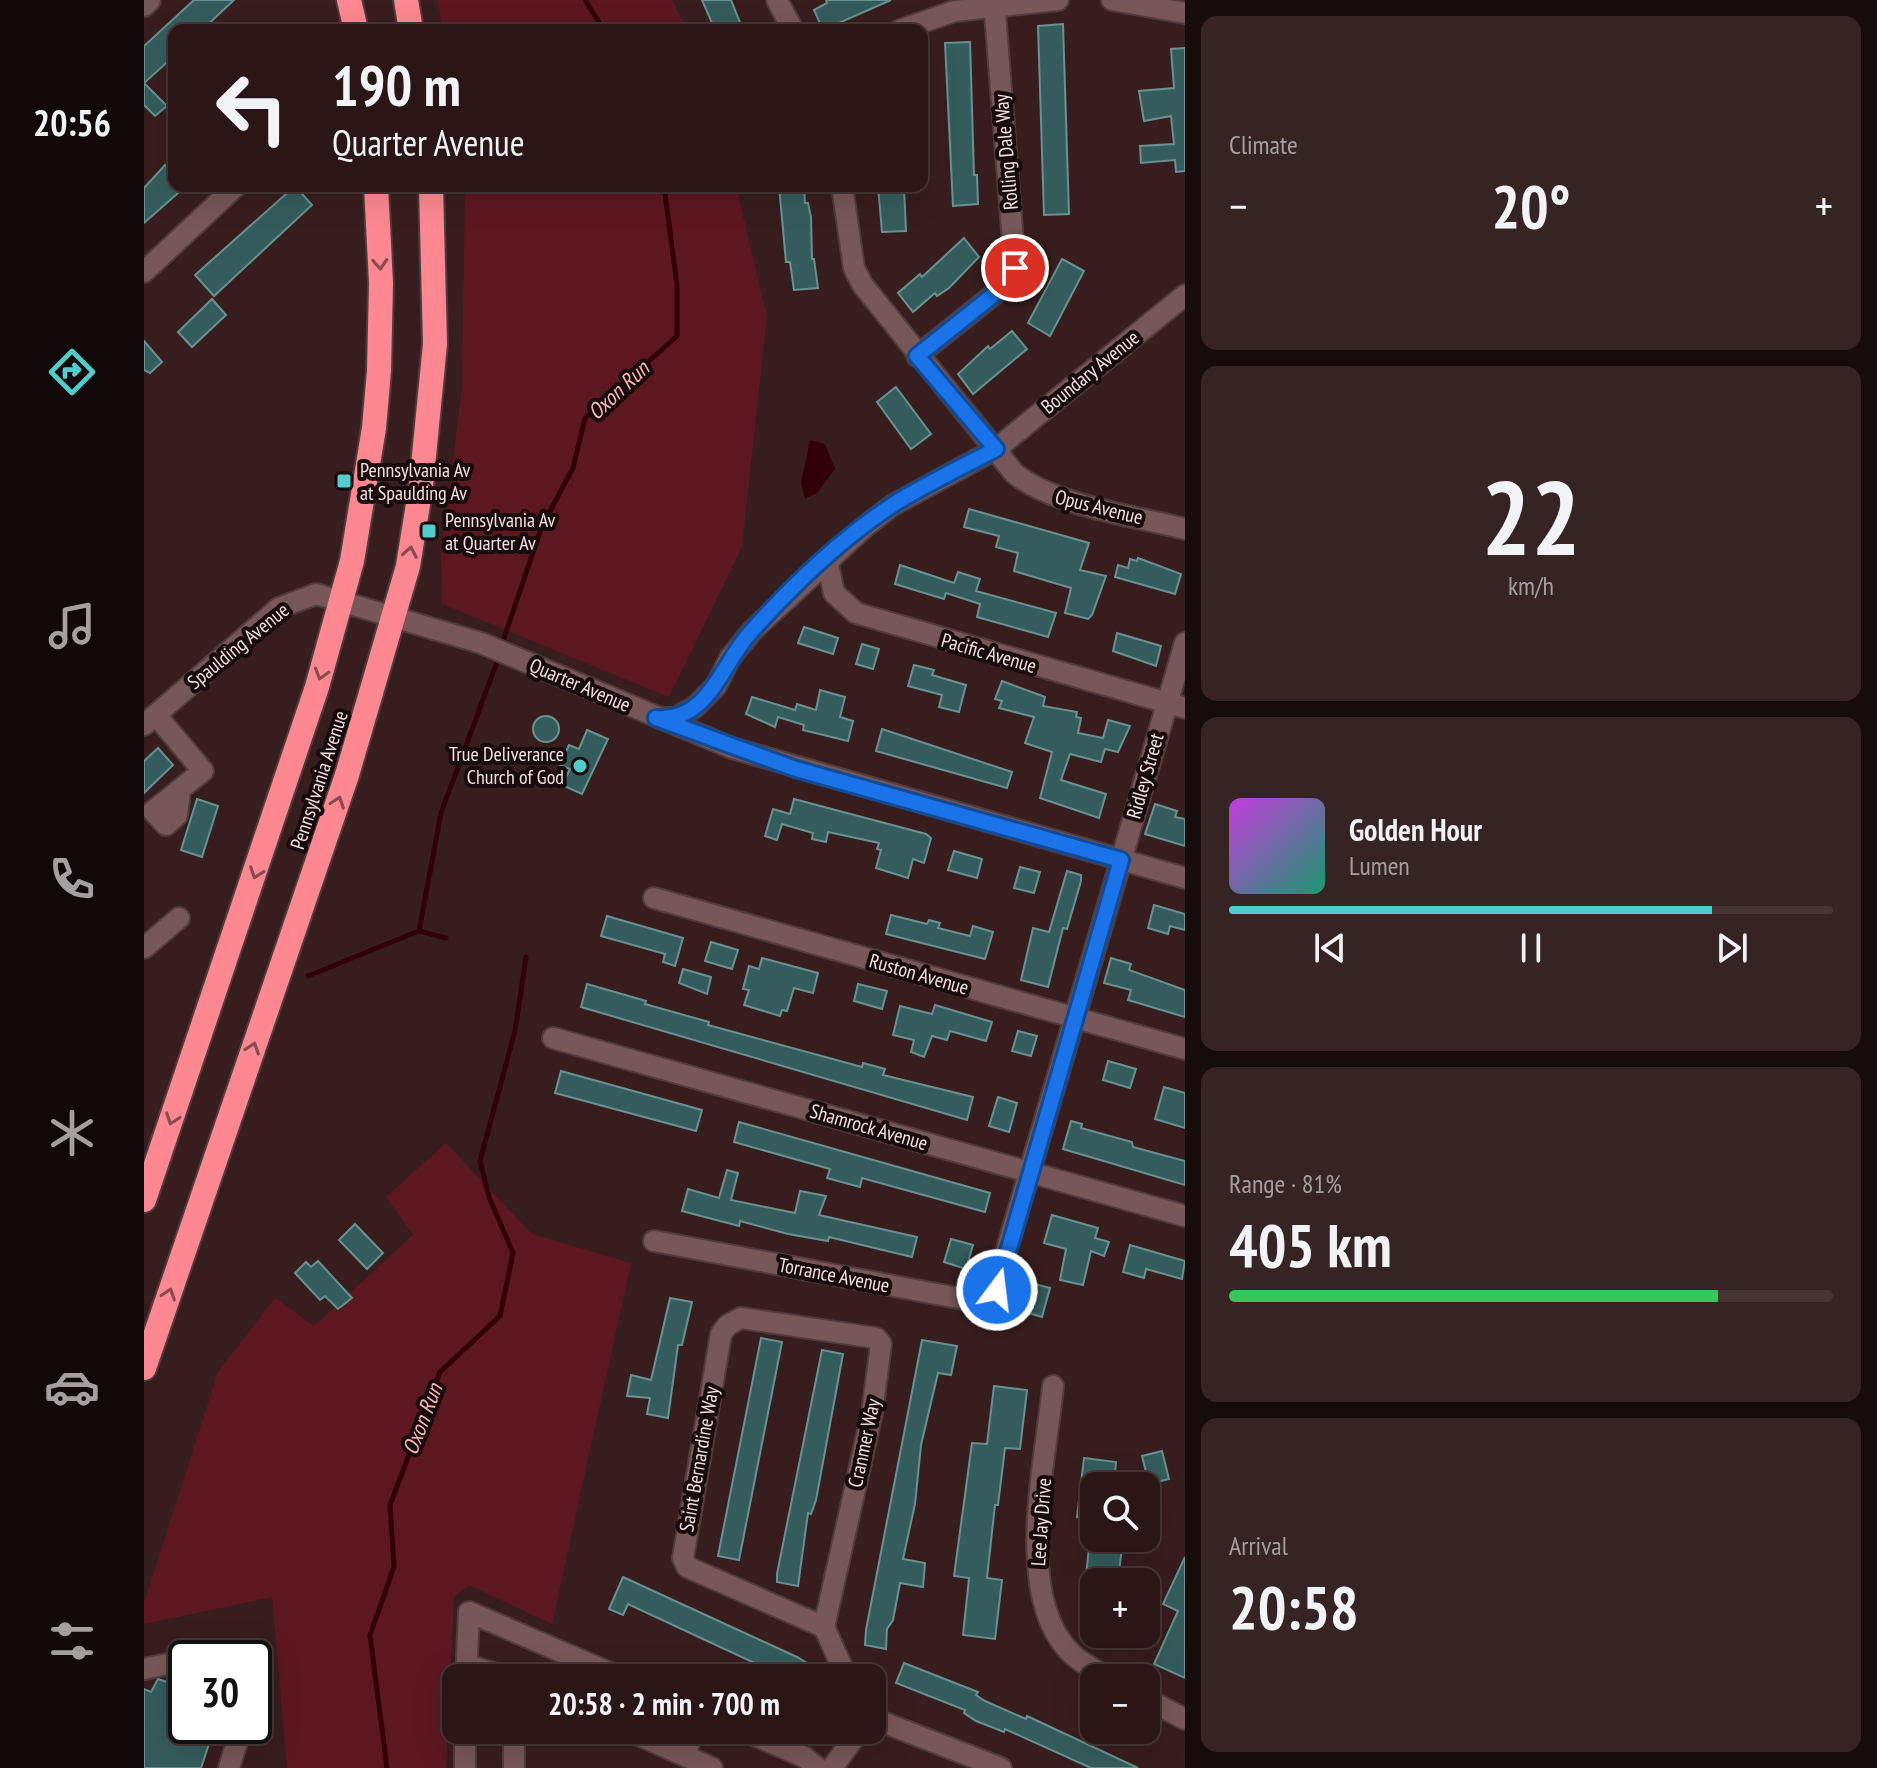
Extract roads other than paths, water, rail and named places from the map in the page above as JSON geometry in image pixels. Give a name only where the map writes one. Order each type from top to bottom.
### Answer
[{"type":"highway","points":[[349,0],[355,24]]},
{"type":"highway","points":[[406,0],[410,24]]},
{"type":"highway","name":"Pennsylvania Avenue","points":[[144,1200],[259,862],[342,602],[361,519],[375,414],[381,283],[376,192]]},
{"type":"highway","name":"Pennsylvania Avenue","points":[[144,1368],[342,789],[408,566],[429,418],[435,344],[431,192]]},
{"type":"street","points":[[144,6],[150,0]]},
{"type":"street","points":[[777,0],[790,24]]},
{"type":"street","points":[[915,24],[941,14],[995,3],[1058,0]]},
{"type":"street","points":[[1112,0],[1185,13]]},
{"type":"street","name":"Rolling Dale Way","points":[[917,356],[997,292],[1015,268],[995,3]]},
{"type":"street","points":[[144,272],[230,192]]},
{"type":"street","name":"Opus Avenue","points":[[843,192],[858,277],[917,356],[1014,473],[1042,492],[1185,529]]},
{"type":"street","name":"Boundary Avenue","points":[[996,449],[1185,295]]},
{"type":"street","points":[[656,718],[675,718],[695,707],[716,686],[730,658],[752,631],[827,560],[893,505],[996,449]]},
{"type":"street","name":"Pacific Avenue","points":[[827,560],[834,593],[856,613],[1176,706]]},
{"type":"street","name":"Spaulding Avenue","points":[[150,720],[279,608],[316,594],[342,602]]},
{"type":"street","name":"Quarter Avenue","points":[[342,602],[395,615],[481,643],[656,718],[796,769],[1185,878]]},
{"type":"street","name":"Ridley Street","points":[[1000,1278],[1121,860],[1176,706],[1185,643]]},
{"type":"street","points":[[150,720],[203,771],[180,790]]},
{"type":"street","name":"Ruston Avenue","points":[[654,898],[1185,1049]]},
{"type":"street","points":[[144,948],[179,918]]},
{"type":"street","name":"Shamrock Avenue","points":[[553,1038],[1185,1216]]},
{"type":"street","name":"Torrance Avenue","points":[[654,1241],[981,1302],[995,1293],[1000,1278]]},
{"type":"street","name":"Saint Bernardine Way","points":[[798,1326],[745,1317],[733,1321],[722,1331],[683,1558],[687,1567],[824,1627]]},
{"type":"street","name":"Cranmer Way","points":[[798,1326],[876,1338],[882,1347],[872,1413],[824,1627]]},
{"type":"street","name":"Lee Jay Drive","points":[[1053,1386],[1037,1572],[1047,1610],[1063,1643],[1086,1664]]},
{"type":"street","points":[[467,1664],[469,1612],[590,1664]]},
{"type":"street","points":[[824,1627],[841,1664]]},
{"type":"street","points":[[144,1669],[168,1664]]},
{"type":"street","points":[[1160,1706],[1185,1719]]},
{"type":"street","points":[[886,1723],[1001,1768]]},
{"type":"street","points":[[229,1768],[236,1744]]},
{"type":"street","points":[[465,1744],[465,1768]]},
{"type":"street","points":[[514,1744],[514,1768]]},
{"type":"street","points":[[659,1744],[712,1768]]},
{"type":"street","points":[[684,1755],[689,1744]]},
{"type":"street","points":[[774,1744],[804,1757],[818,1768]]},
{"type":"street","points":[[832,1768],[850,1744]]},
{"type":"waterway","name":"Oxon Run","points":[[585,0],[600,24]]},
{"type":"waterway","name":"Oxon Run","points":[[504,638],[542,526],[573,468],[585,418],[677,336],[677,285],[665,192]]},
{"type":"waterway","name":"Oxon Run","points":[[308,976],[419,931],[441,813],[497,662]]},
{"type":"waterway","name":"Oxon Run","points":[[419,931],[446,938]]},
{"type":"waterway","name":"Oxon Run","points":[[387,1768],[370,1635],[394,1567],[390,1505],[440,1372],[500,1316],[513,1253],[489,1197],[480,1161],[515,1031],[526,957]]},
{"type":"place","name":"Pennsylvania Av at Spaulding Av","points":[[344,481]]},
{"type":"place","name":"Pennsylvania Av at Quarter Av","points":[[429,531]]},
{"type":"place","name":"True Deliverance Church of God","points":[[580,766]]}]
